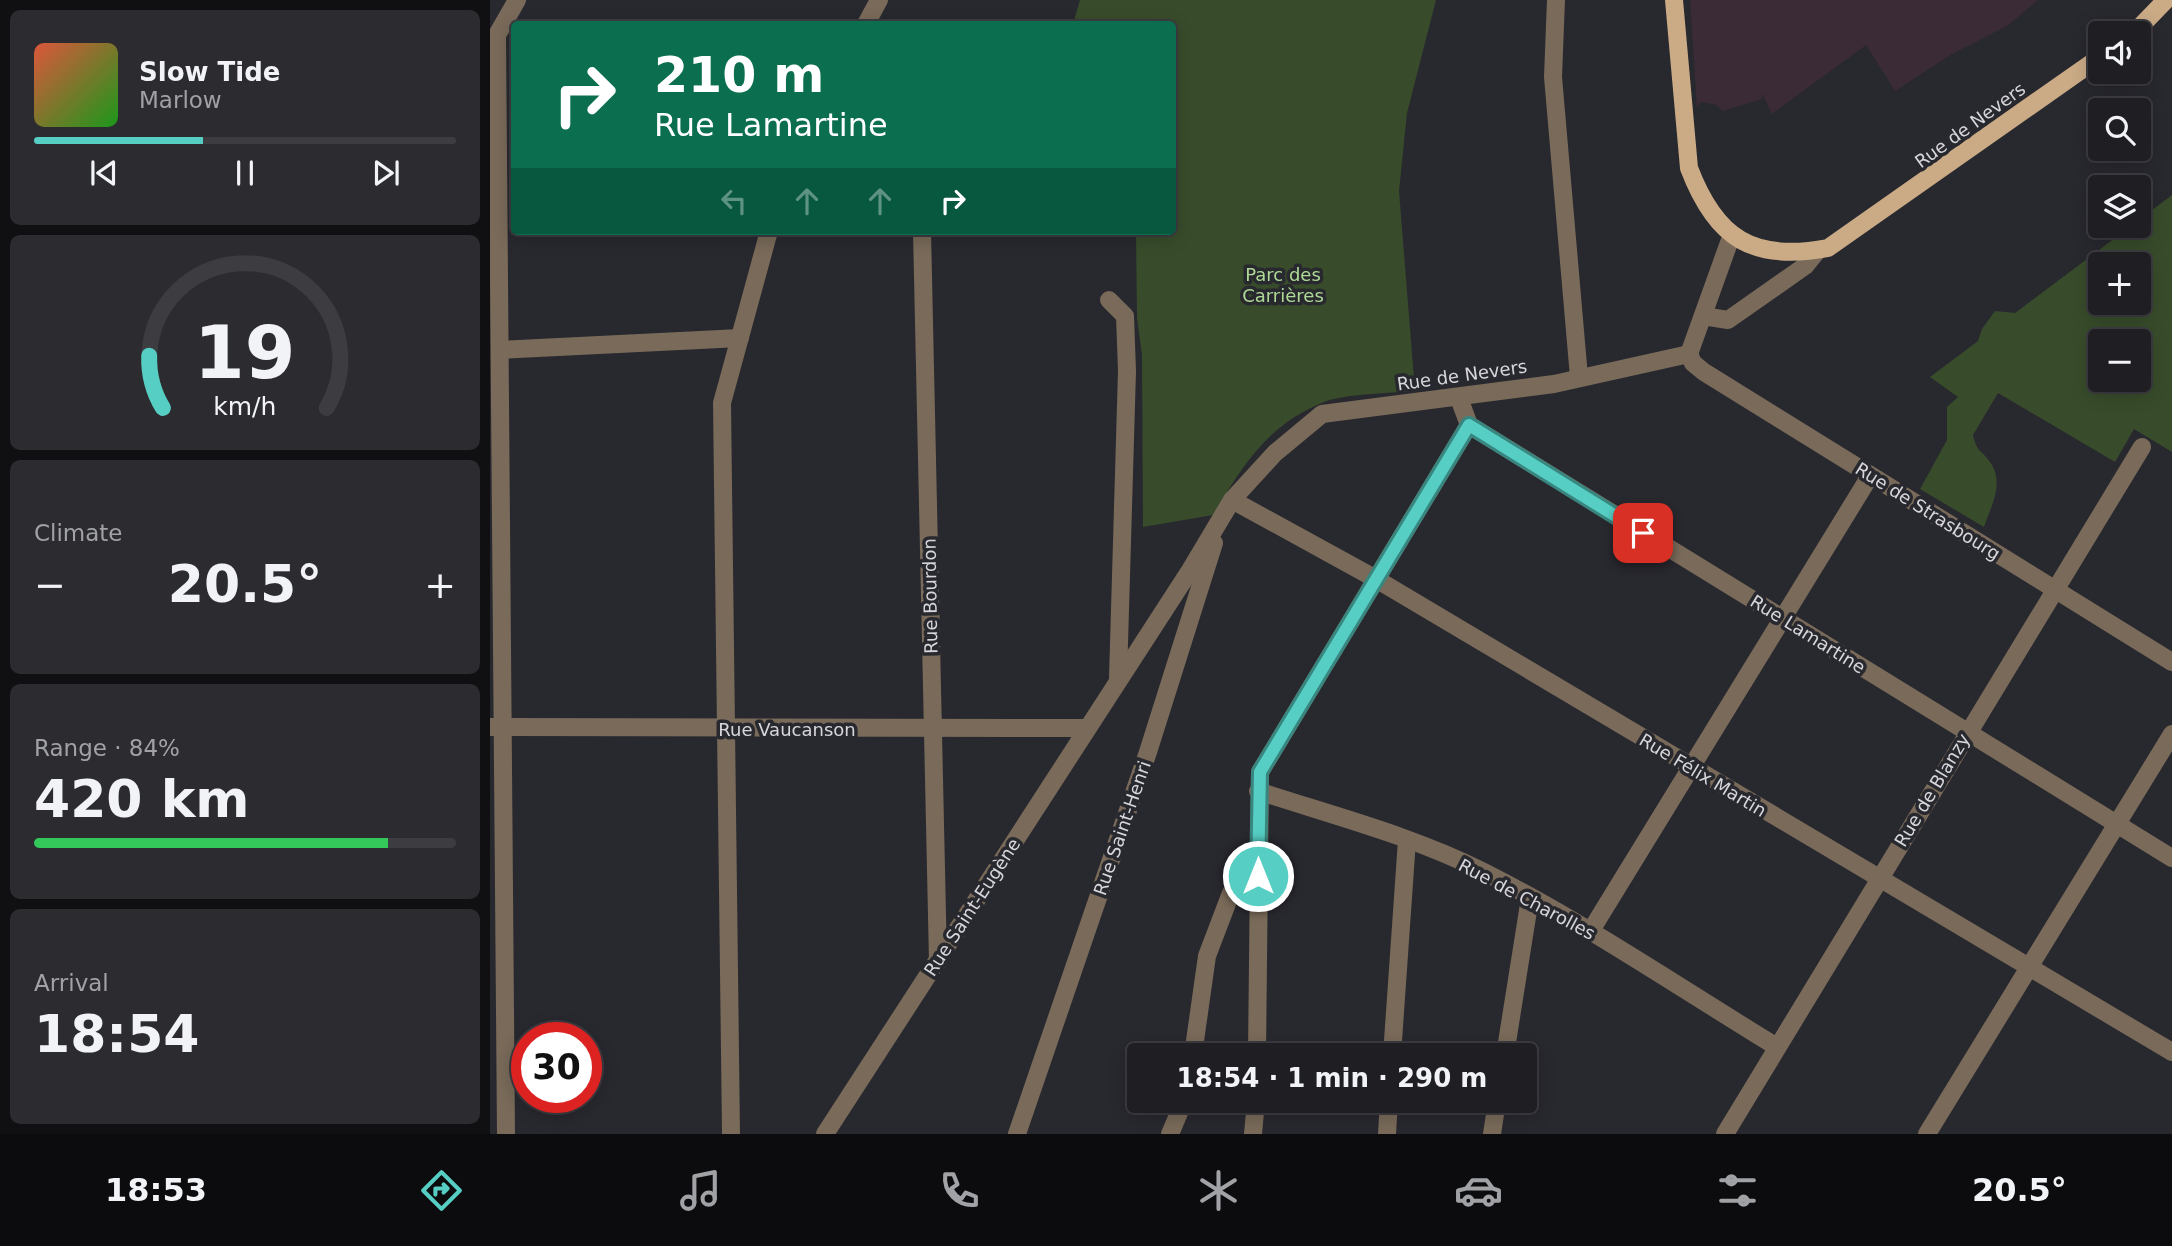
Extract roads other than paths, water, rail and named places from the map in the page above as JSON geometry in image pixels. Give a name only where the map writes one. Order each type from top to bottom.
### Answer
[{"type":"main road","points":[[1674,0],[1689,168],[1708,210],[1731,237],[1766,252],[1798,254],[1824,249]]},
{"type":"main road","points":[[2146,21],[2166,0]]},
{"type":"main road","name":"Rue de Nevers","points":[[1824,249],[2088,65]]},
{"type":"street","points":[[506,1134],[496,727],[500,350],[494,206],[494,35],[517,0]]},
{"type":"street","points":[[868,21],[879,0]]},
{"type":"street","points":[[1556,0],[1553,77],[1579,377]]},
{"type":"street","points":[[731,1134],[722,403],[768,235]]},
{"type":"street","name":"Rue Bourdon","points":[[922,235],[938,961]]},
{"type":"street","points":[[1689,354],[1731,237]]},
{"type":"street","name":"Rue de Nevers","points":[[1703,316],[1728,320],[1805,266],[1824,249]]},
{"type":"street","points":[[1109,300],[1125,316],[1127,371],[1118,680]]},
{"type":"street","points":[[500,350],[740,338]]},
{"type":"street","name":"Rue de Nevers","points":[[1232,500],[1275,453],[1322,414],[1459,398],[1689,354]]},
{"type":"street","name":"Rue de Strasbourg","points":[[1689,354],[1693,363],[1704,372],[2172,662]]},
{"type":"street","points":[[1257,1043],[1260,772],[1469,425],[1459,398]]},
{"type":"street","name":"Rue Lamartine","points":[[1469,425],[2172,858]]},
{"type":"street","name":"Rue de Blanzy","points":[[1725,1134],[2141,447]]},
{"type":"street","points":[[1590,932],[1870,476]]},
{"type":"street","name":"Rue Saint-Eugène","points":[[825,1134],[1232,500]]},
{"type":"street","name":"Rue Félix Martin","points":[[1232,500],[1376,579],[2172,1052]]},
{"type":"street","name":"Rue Saint-Henri","points":[[1017,1134],[1148,752],[1221,520]]},
{"type":"street","name":"Rue Vaucanson","points":[[496,727],[933,730],[1085,728]]},
{"type":"street","points":[[1927,1134],[2172,734]]},
{"type":"street","name":"Rue de Charolles","points":[[1258,791],[1407,840],[1483,872],[1590,932],[1777,1047]]},
{"type":"street","points":[[1393,1043],[1407,840]]},
{"type":"street","points":[[1195,1043],[1207,956],[1231,893],[1259,848]]},
{"type":"street","points":[[1507,1043],[1530,898]]},
{"type":"street","points":[[1170,1134],[1179,1113]]},
{"type":"street","points":[[1253,1134],[1255,1113]]},
{"type":"street","points":[[1387,1134],[1388,1113]]},
{"type":"street","points":[[1492,1134],[1495,1113]]},
{"type":"park label","name":"Parc des Carrières","points":[[1283,284]]}]
